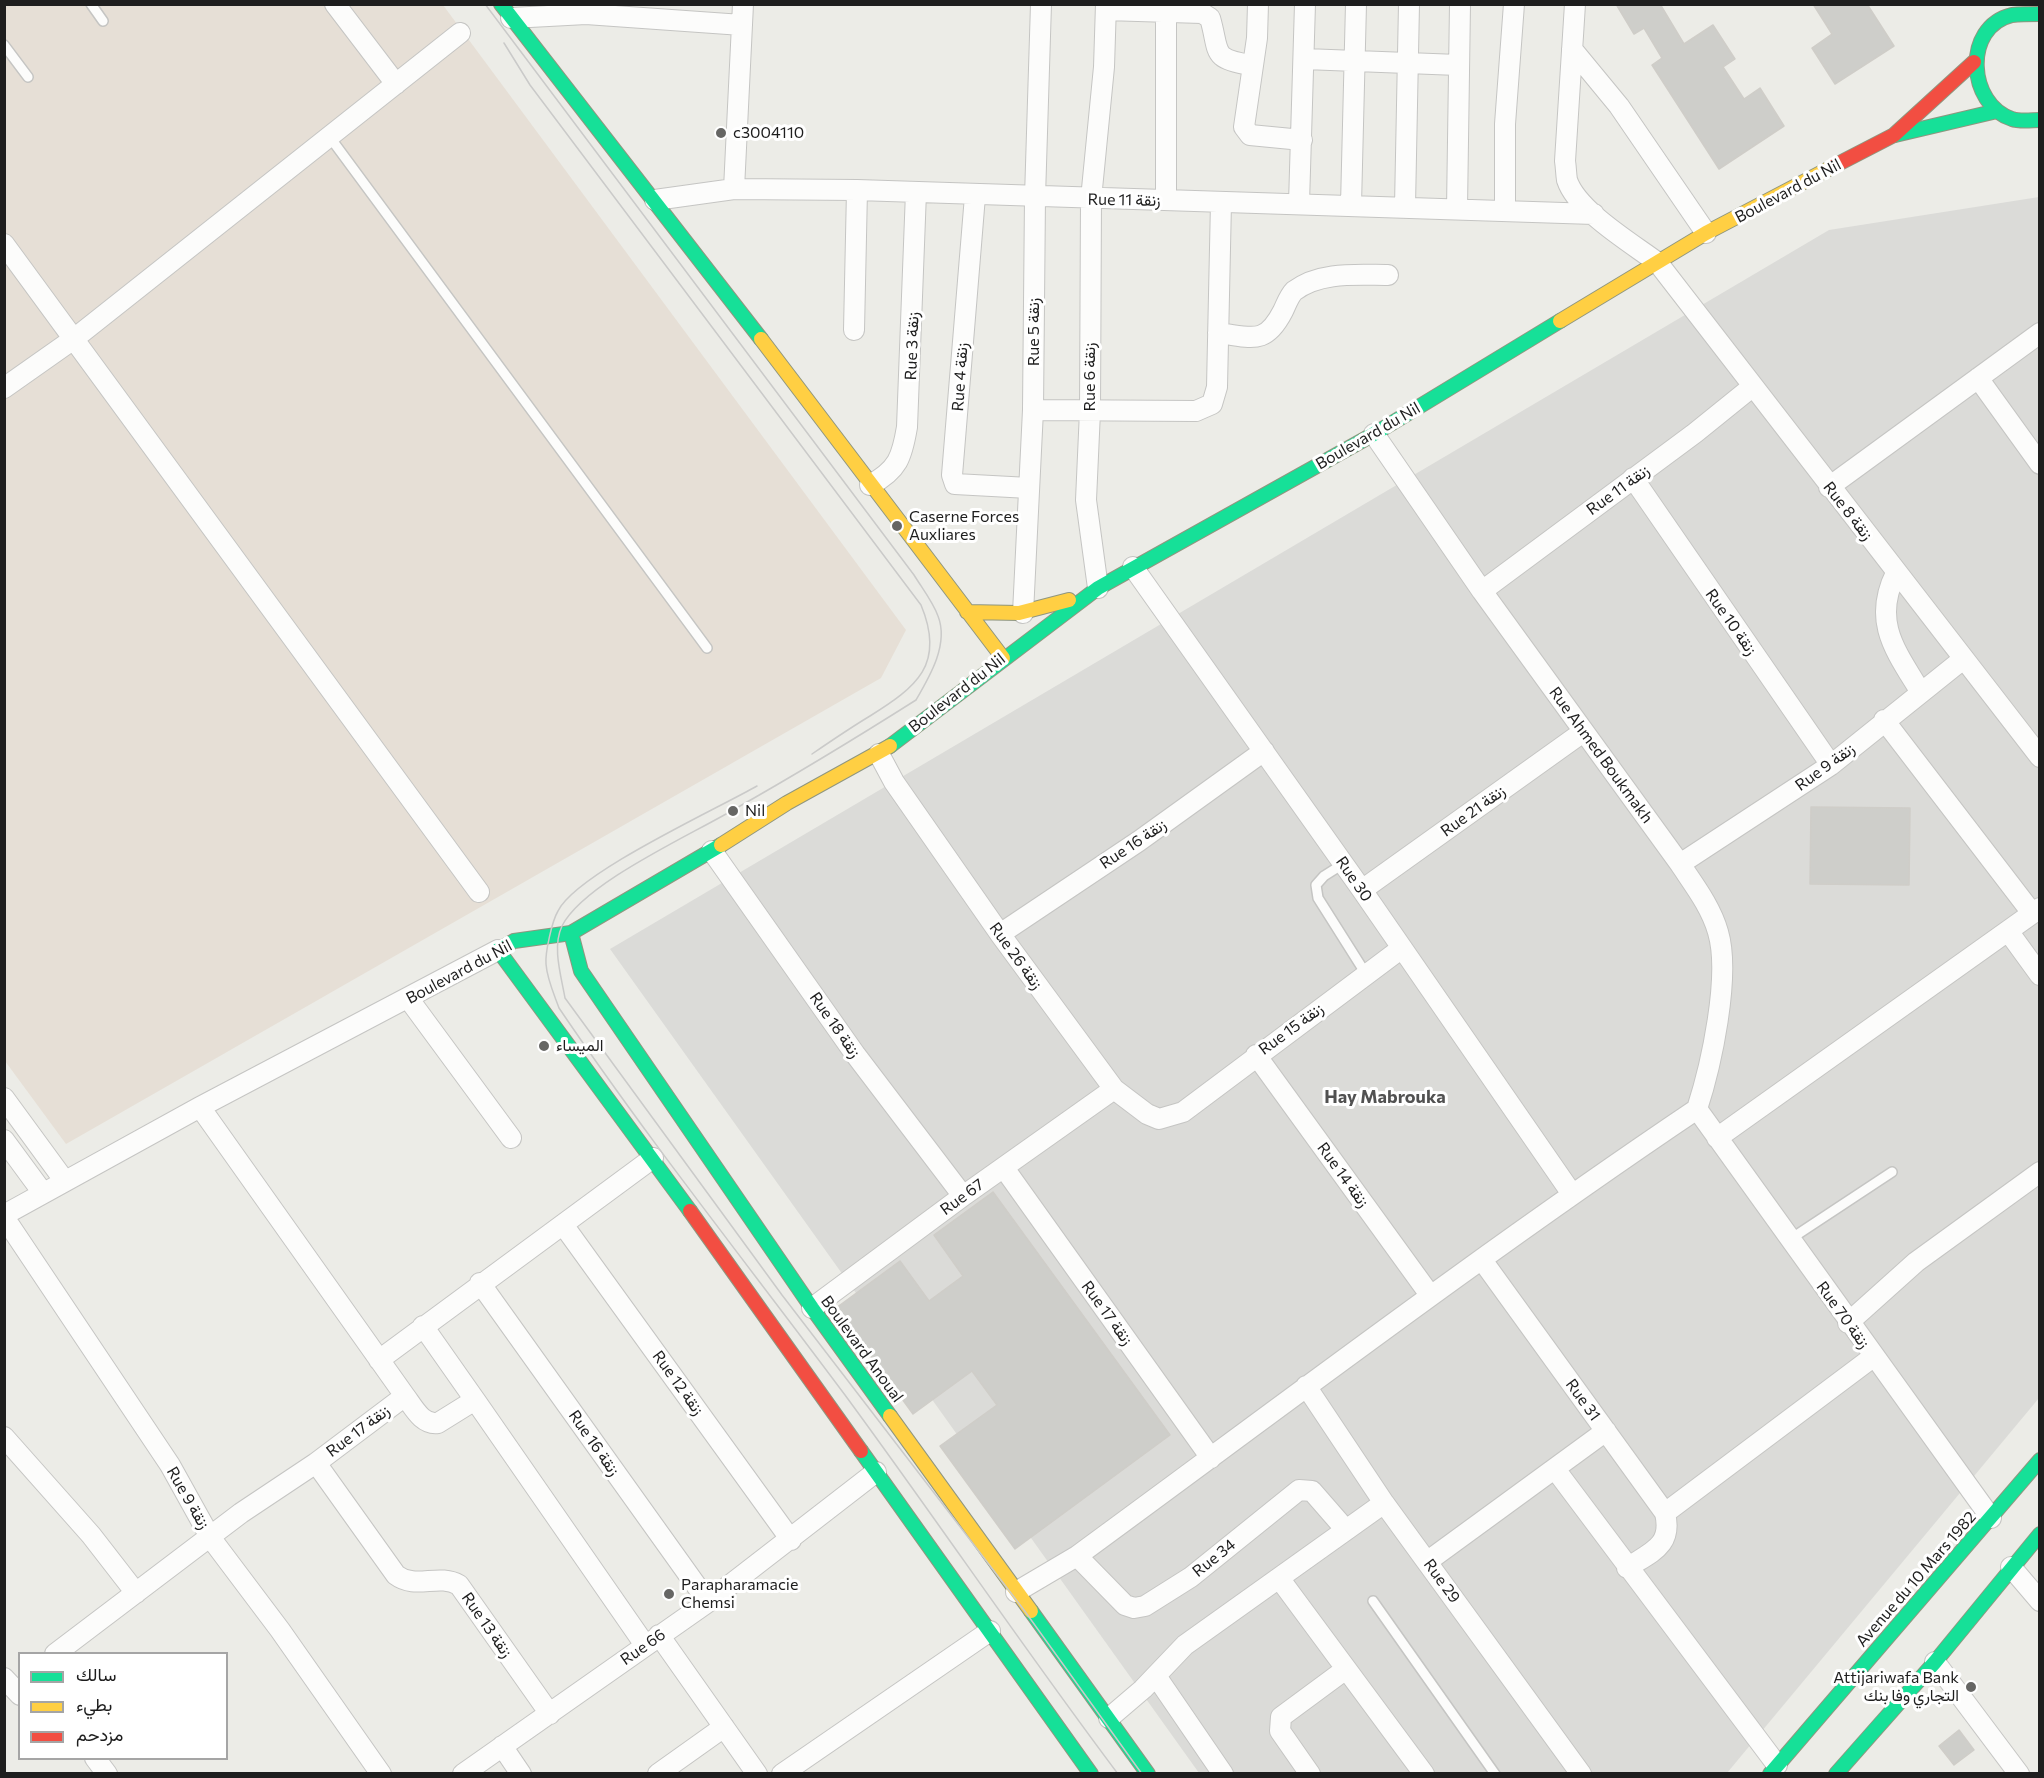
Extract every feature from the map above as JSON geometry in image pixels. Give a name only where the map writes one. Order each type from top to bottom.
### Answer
[{"type":"street","points":[[335,4],[396,84]]},
{"type":"street","points":[[734,189],[743,4]]},
{"type":"street","points":[[1035,197],[1041,4]]},
{"type":"street","points":[[1258,4],[1257,38],[1244,121],[1246,131],[1250,135],[1302,140]]},
{"type":"street","points":[[1299,203],[1305,4]]},
{"type":"street","points":[[1351,205],[1356,4]]},
{"type":"street","points":[[1405,206],[1409,4]]},
{"type":"street","points":[[1457,208],[1460,4]]},
{"type":"street","points":[[1505,210],[1505,124],[1514,4]]},
{"type":"street","points":[[1575,4],[1572,49],[1612,97],[1707,234]]},
{"type":"street","points":[[1106,7],[1207,15],[1221,56],[1228,62],[1251,65]]},
{"type":"street","name":"Rue 6 زنقة","points":[[1098,588],[1086,500],[1090,411],[1091,199],[1104,67],[1106,7]]},
{"type":"street","points":[[506,11],[586,9],[741,25]]},
{"type":"street","points":[[506,11],[655,200],[1003,658]]},
{"type":"street","points":[[1166,11],[1166,200]]},
{"type":"street","points":[[2040,14],[1999,13],[1985,34],[1974,62],[1977,85],[1989,104],[1997,111],[2022,121],[2040,120]]},
{"type":"street","points":[[4,388],[75,338],[460,33]]},
{"type":"street","name":"Rue 8 زنقة","points":[[1572,49],[1565,161],[1568,180],[1594,214],[1658,263],[1962,660],[2040,757]]},
{"type":"street","points":[[1305,59],[1458,65]]},
{"type":"street","name":"Boulevard du Nil","points":[[4,1216],[64,1180],[514,941],[571,933],[787,803],[879,754],[1098,588],[1374,434],[1707,234],[1894,135],[1974,62]]},
{"type":"street","name":"Boulevard du Nil","points":[[1894,135],[1997,111]]},
{"type":"street","name":"Rue 11 زنقة","points":[[655,200],[734,189],[857,190],[975,196],[1405,206],[1594,214]]},
{"type":"street","points":[[854,330],[857,190]]},
{"type":"street","name":"Rue 3 زنقة","points":[[870,485],[888,476],[895,466],[903,450],[907,427],[916,192]]},
{"type":"street","name":"Rue 4 زنقة","points":[[975,196],[952,475],[955,484],[1029,488]]},
{"type":"street","name":"Rue 5 زنقة","points":[[1023,613],[1033,410],[1035,197]]},
{"type":"street","points":[[1033,410],[1196,411],[1207,408],[1216,397],[1221,202]]},
{"type":"street","points":[[4,244],[479,892]]},
{"type":"street","points":[[1218,333],[1260,338],[1274,329],[1292,293],[1310,281],[1348,274],[1388,276]]},
{"type":"street","points":[[1829,487],[2040,333]]},
{"type":"street","points":[[1978,378],[2040,464]]},
{"type":"street","name":"Rue 11 زنقة","points":[[1482,591],[1695,433],[1752,387]]},
{"type":"street","name":"Rue Ahmed Boukmakh","points":[[1374,434],[1482,591],[1680,864],[1709,910],[1722,950],[1711,1057],[1697,1109]]},
{"type":"street","name":"Rue 10 زنقة","points":[[1633,478],[1831,765]]},
{"type":"street","name":"Rue 30","points":[[1133,567],[1362,890],[1572,1194]]},
{"type":"street","points":[[1896,573],[1888,590],[1886,604],[1888,632],[1920,691]]},
{"type":"street","points":[[967,612],[989,615],[1023,613],[1054,606],[1098,588]]},
{"type":"street","name":"Rue 9 زنقة","points":[[1680,864],[1831,765],[1920,691],[1962,660]]},
{"type":"street","points":[[1717,1138],[2036,910],[1884,720]]},
{"type":"street","name":"Rue 21 زنقة","points":[[1362,890],[1583,732]]},
{"type":"street","name":"Rue 16 زنقة","points":[[1000,934],[1159,828],[1264,751]]},
{"type":"street","name":"Rue 26 زنقة","points":[[879,754],[894,782],[1000,934],[1114,1089],[1147,1114],[1159,1119],[1183,1112]]},
{"type":"street","name":"Rue 18 زنقة","points":[[712,850],[855,1053],[963,1196]]},
{"type":"street","points":[[2008,932],[2040,975]]},
{"type":"street","name":"Boulevard Anoual","points":[[571,933],[582,972],[595,993],[812,1308],[1148,1773]]},
{"type":"street","name":"Rue 15 زنقة","points":[[1183,1112],[1256,1055],[1402,948]]},
{"type":"street","points":[[498,951],[653,1158],[1091,1773]]},
{"type":"street","points":[[408,998],[511,1138]]},
{"type":"street","name":"Rue 14 زنقة","points":[[1256,1055],[1430,1295]]},
{"type":"street","name":"Rue 67","points":[[812,1308],[963,1196],[1114,1089]]},
{"type":"street","points":[[4,1098],[64,1180]]},
{"type":"street","points":[[200,1107],[405,1396]]},
{"type":"street","points":[[1016,1592],[1077,1556],[1430,1295],[1697,1109]]},
{"type":"street","name":"Rue 70 زنقة","points":[[1697,1109],[1848,1323],[1991,1518]]},
{"type":"street","points":[[4,1140],[43,1193]]},
{"type":"street","points":[[379,1360],[480,1283],[564,1226],[653,1158]]},
{"type":"street","name":"Rue 17 زنقة","points":[[1004,1168],[1211,1458]]},
{"type":"street","points":[[1848,1323],[1916,1262],[2040,1172]]},
{"type":"street","name":"Rue 9 زنقة","points":[[4,1216],[170,1465],[210,1537],[293,1648],[381,1773]]},
{"type":"street","name":"Rue 12 زنقة","points":[[564,1226],[791,1540]]},
{"type":"street","name":"Rue 31","points":[[1482,1260],[1665,1513]]},
{"type":"street","name":"Rue 16 زنقة","points":[[480,1283],[708,1602]]},
{"type":"street","points":[[423,1326],[652,1640],[724,1727],[757,1773]]},
{"type":"street","points":[[1627,1568],[1662,1544],[1667,1537],[1665,1513],[1873,1357]]},
{"type":"street","name":"Rue 29","points":[[1306,1386],[1384,1503],[1581,1773]]},
{"type":"street","name":"Rue 17 زنقة","points":[[56,1652],[405,1396],[424,1422],[432,1424],[438,1423],[475,1400]]},
{"type":"street","points":[[1428,1561],[1606,1431]]},
{"type":"street","points":[[4,1437],[136,1593]]},
{"type":"street","name":"Avenue du 10 Mars 1982","points":[[1774,1769],[2040,1461]]},
{"type":"street","name":"Rue 13 زنقة","points":[[316,1462],[396,1575],[413,1583],[442,1579],[459,1586],[550,1714]]},
{"type":"street","points":[[1555,1469],[1774,1769]]},
{"type":"street","name":"Rue 66","points":[[463,1773],[708,1602],[876,1472]]},
{"type":"street","name":"Rue 34","points":[[1077,1556],[1125,1605],[1134,1608],[1145,1606],[1191,1577],[1299,1490],[1312,1491],[1346,1530]]},
{"type":"street","points":[[1109,1718],[1185,1645],[1384,1503]]},
{"type":"street","points":[[1836,1773],[1935,1662],[2040,1534]]},
{"type":"street","points":[[2011,1567],[2040,1601]]},
{"type":"street","points":[[1279,1578],[1424,1773]]},
{"type":"street","points":[[782,1773],[990,1631]]},
{"type":"street","points":[[1935,1662],[2019,1773]]},
{"type":"street","points":[[1310,1773],[1280,1731],[1281,1717],[1346,1669]]},
{"type":"street","points":[[1155,1676],[1222,1773]]},
{"type":"street","points":[[658,1773],[724,1727]]},
{"type":"street","points":[[502,1746],[521,1773]]},
{"type":"street","points":[[97,1760],[107,1773]]},
{"type":"lane","points":[[91,4],[103,21]]},
{"type":"lane","points":[[4,45],[28,77]]},
{"type":"lane","points":[[329,136],[707,648]]},
{"type":"lane","points":[[1343,864],[1324,876],[1316,885],[1318,898],[1366,974]]},
{"type":"lane","points":[[1789,1240],[1892,1172]]},
{"type":"lane","points":[[1373,1601],[1495,1773]]},
{"type":"shaded area","points":[[5,5],[443,5],[906,630],[881,678],[66,1144],[5,1061]]},
{"type":"shaded area","points":[[2039,197],[2039,1398],[1727,1773],[1199,1773],[610,949],[1829,230]]},
{"type":"building","points":[[1616,4],[1660,4],[1684,44],[1713,25],[1735,59],[1723,67],[1744,99],[1760,88],[1784,126],[1719,169],[1652,65],[1662,58],[1644,28],[1634,34]]},
{"type":"building","points":[[1813,4],[1867,4],[1894,46],[1835,84],[1812,48],[1832,34]]},
{"type":"building","points":[[1811,807],[1910,808],[1909,885],[1810,884]]},
{"type":"building","points":[[993,1192],[1170,1435],[1015,1549],[940,1446],[997,1405],[972,1371],[913,1414],[836,1308],[900,1261],[929,1301],[963,1276],[934,1235]]},
{"type":"building","points":[[1959,1730],[1974,1750],[1954,1765],[1939,1746]]},
{"type":"tram line","points":[[485,4],[914,575],[933,606],[941,627],[940,649],[927,681],[916,700],[779,783],[614,877],[574,910],[562,926],[558,943],[558,961],[565,998],[782,1295],[1024,1610],[1142,1774]]},
{"type":"tram line","points":[[504,43],[530,85],[921,605],[928,626],[930,644],[928,659],[922,672],[901,695],[812,754]]},
{"type":"tram line","points":[[757,786],[618,861],[570,896],[558,911],[548,945],[546,964],[553,992],[559,1008],[593,1058],[845,1395],[1118,1774]]},
{"type":"traffic: fast","points":[[501,4],[761,339]]},
{"type":"traffic: fast","points":[[2040,14],[2012,15],[1996,22],[1985,34],[1978,49],[1977,66],[1979,83],[1986,99],[1997,111],[2015,120],[2040,120]]},
{"type":"traffic: fast","points":[[1895,135],[1997,111]]},
{"type":"traffic: fast","points":[[890,746],[1098,588],[1374,434],[1560,321]]},
{"type":"traffic: fast","points":[[690,1211],[498,950],[514,941],[571,933],[721,845]]},
{"type":"traffic: fast","points":[[571,933],[581,971],[812,1308],[890,1416]]},
{"type":"traffic: fast","points":[[861,1451],[1091,1774]]},
{"type":"traffic: fast","points":[[1770,1774],[2040,1460]]},
{"type":"traffic: fast","points":[[1836,1774],[1935,1662],[2040,1534]]},
{"type":"traffic: fast","points":[[1031,1611],[1148,1774]]},
{"type":"traffic: slow","points":[[1560,321],[1706,233],[1834,166]]},
{"type":"traffic: slow","points":[[761,339],[1003,658]]},
{"type":"traffic: slow","points":[[967,612],[1019,613],[1069,600]]},
{"type":"traffic: slow","points":[[721,845],[787,803],[890,746]]},
{"type":"traffic: slow","points":[[890,1416],[1031,1611]]},
{"type":"traffic: jam","points":[[1834,166],[1894,135],[1974,62]]},
{"type":"traffic: jam","points":[[690,1211],[861,1451]]},
{"type":"place","name":"c3004110","points":[[721,133]]},
{"type":"place","name":"Caserne Forces Auxliares","points":[[897,526]]},
{"type":"place","name":"Nil","points":[[733,811]]},
{"type":"place","name":"الميساء","points":[[544,1046]]},
{"type":"place","name":"Parapharamacie Chemsi","points":[[669,1594]]},
{"type":"place","name":"Attijariwafa Bank التجاري وفا بنك","points":[[1971,1687]]},
{"type":"district","name":"Hay Mabrouka","points":[[1385,1097]]}]
